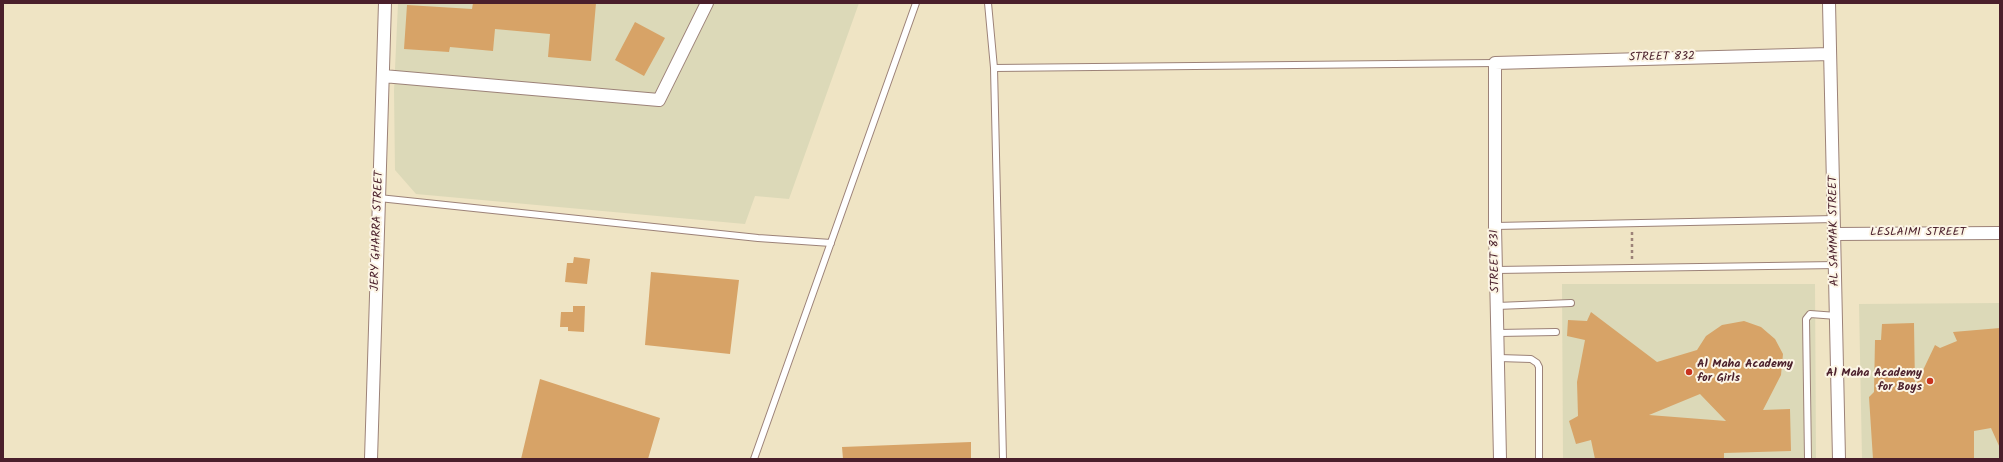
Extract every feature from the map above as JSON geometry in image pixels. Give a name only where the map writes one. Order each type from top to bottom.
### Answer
[{"type":"street","name":"JERY GHARRA STREET","points":[[371,459],[385,3]]},
{"type":"street","points":[[383,76],[659,100],[707,3]]},
{"type":"street","name":"AL SAMMAK STREET","points":[[1830,3],[1839,459]]},
{"type":"street","name":"STREET 832","points":[[1495,63],[1830,54]]},
{"type":"street","name":"STREET 831","points":[[1495,63],[1495,226],[1500,459]]},
{"type":"street","name":"LESLAIMI STREET","points":[[1835,234],[2000,233]]},
{"type":"lane","points":[[754,459],[916,3]]},
{"type":"lane","points":[[988,3],[994,68],[1004,459]]},
{"type":"lane","points":[[994,68],[1495,63]]},
{"type":"lane","points":[[379,198],[758,238],[831,243]]},
{"type":"lane","points":[[1495,226],[1835,219]]},
{"type":"lane","points":[[1496,270],[1836,264]]},
{"type":"lane","points":[[1497,306],[1571,303]]},
{"type":"lane","points":[[1808,459],[1806,319],[1810,314],[1837,316]]},
{"type":"lane","points":[[1498,333],[1556,332]]},
{"type":"lane","points":[[1498,358],[1531,359],[1537,363],[1539,367],[1539,459]]},
{"type":"path","points":[[1632,223],[1633,268]]},
{"type":"shaded area","points":[[398,3],[859,3],[789,199],[755,196],[745,224],[416,194],[395,170],[394,91]]},
{"type":"shaded area","name":"Al Maha Academy for Girls","points":[[1562,284],[1815,284],[1816,459],[1563,459]]},
{"type":"shaded area","name":"Al Maha Academy for Boys","points":[[2000,303],[2000,459],[1862,459],[1859,304]]},
{"type":"building","points":[[473,3],[596,3],[591,61],[548,57],[550,34],[495,29],[493,51],[450,47],[449,52],[404,49],[407,5],[472,9]]},
{"type":"building","points":[[635,22],[665,38],[644,76],[615,60]]},
{"type":"building","points":[[574,257],[590,259],[587,284],[565,282],[567,263],[573,263]]},
{"type":"building","points":[[651,272],[739,280],[730,354],[645,345]]},
{"type":"building","points":[[573,306],[585,306],[584,332],[568,331],[568,327],[560,327],[561,312],[573,312]]},
{"type":"building","points":[[1591,312],[1657,362],[1697,350],[1706,336],[1722,325],[1744,321],[1761,327],[1775,339],[1783,354],[1781,375],[1763,410],[1790,409],[1791,451],[1724,453],[1724,459],[1595,459],[1591,440],[1576,444],[1569,421],[1578,416],[1577,382],[1585,340],[1567,336],[1568,320],[1587,321]],"holes":[[[1700,394],[1726,421],[1649,415]]]},
{"type":"building","name":"Al Maha Academy for Boys","points":[[1914,323],[1915,387],[1935,345],[1940,348],[1957,341],[1953,332],[2000,328],[2000,448],[1991,428],[1974,431],[1974,459],[1873,459],[1869,397],[1874,392],[1875,340],[1881,340],[1882,324]]},
{"type":"building","points":[[540,379],[660,418],[648,459],[521,459]]},
{"type":"building","points":[[971,442],[971,459],[843,459],[842,447]]},
{"type":"place","name":"Al Maha Academy for Girls","points":[[1689,372]]},
{"type":"place","name":"Al Maha Academy for Boys","points":[[1930,381]]}]
